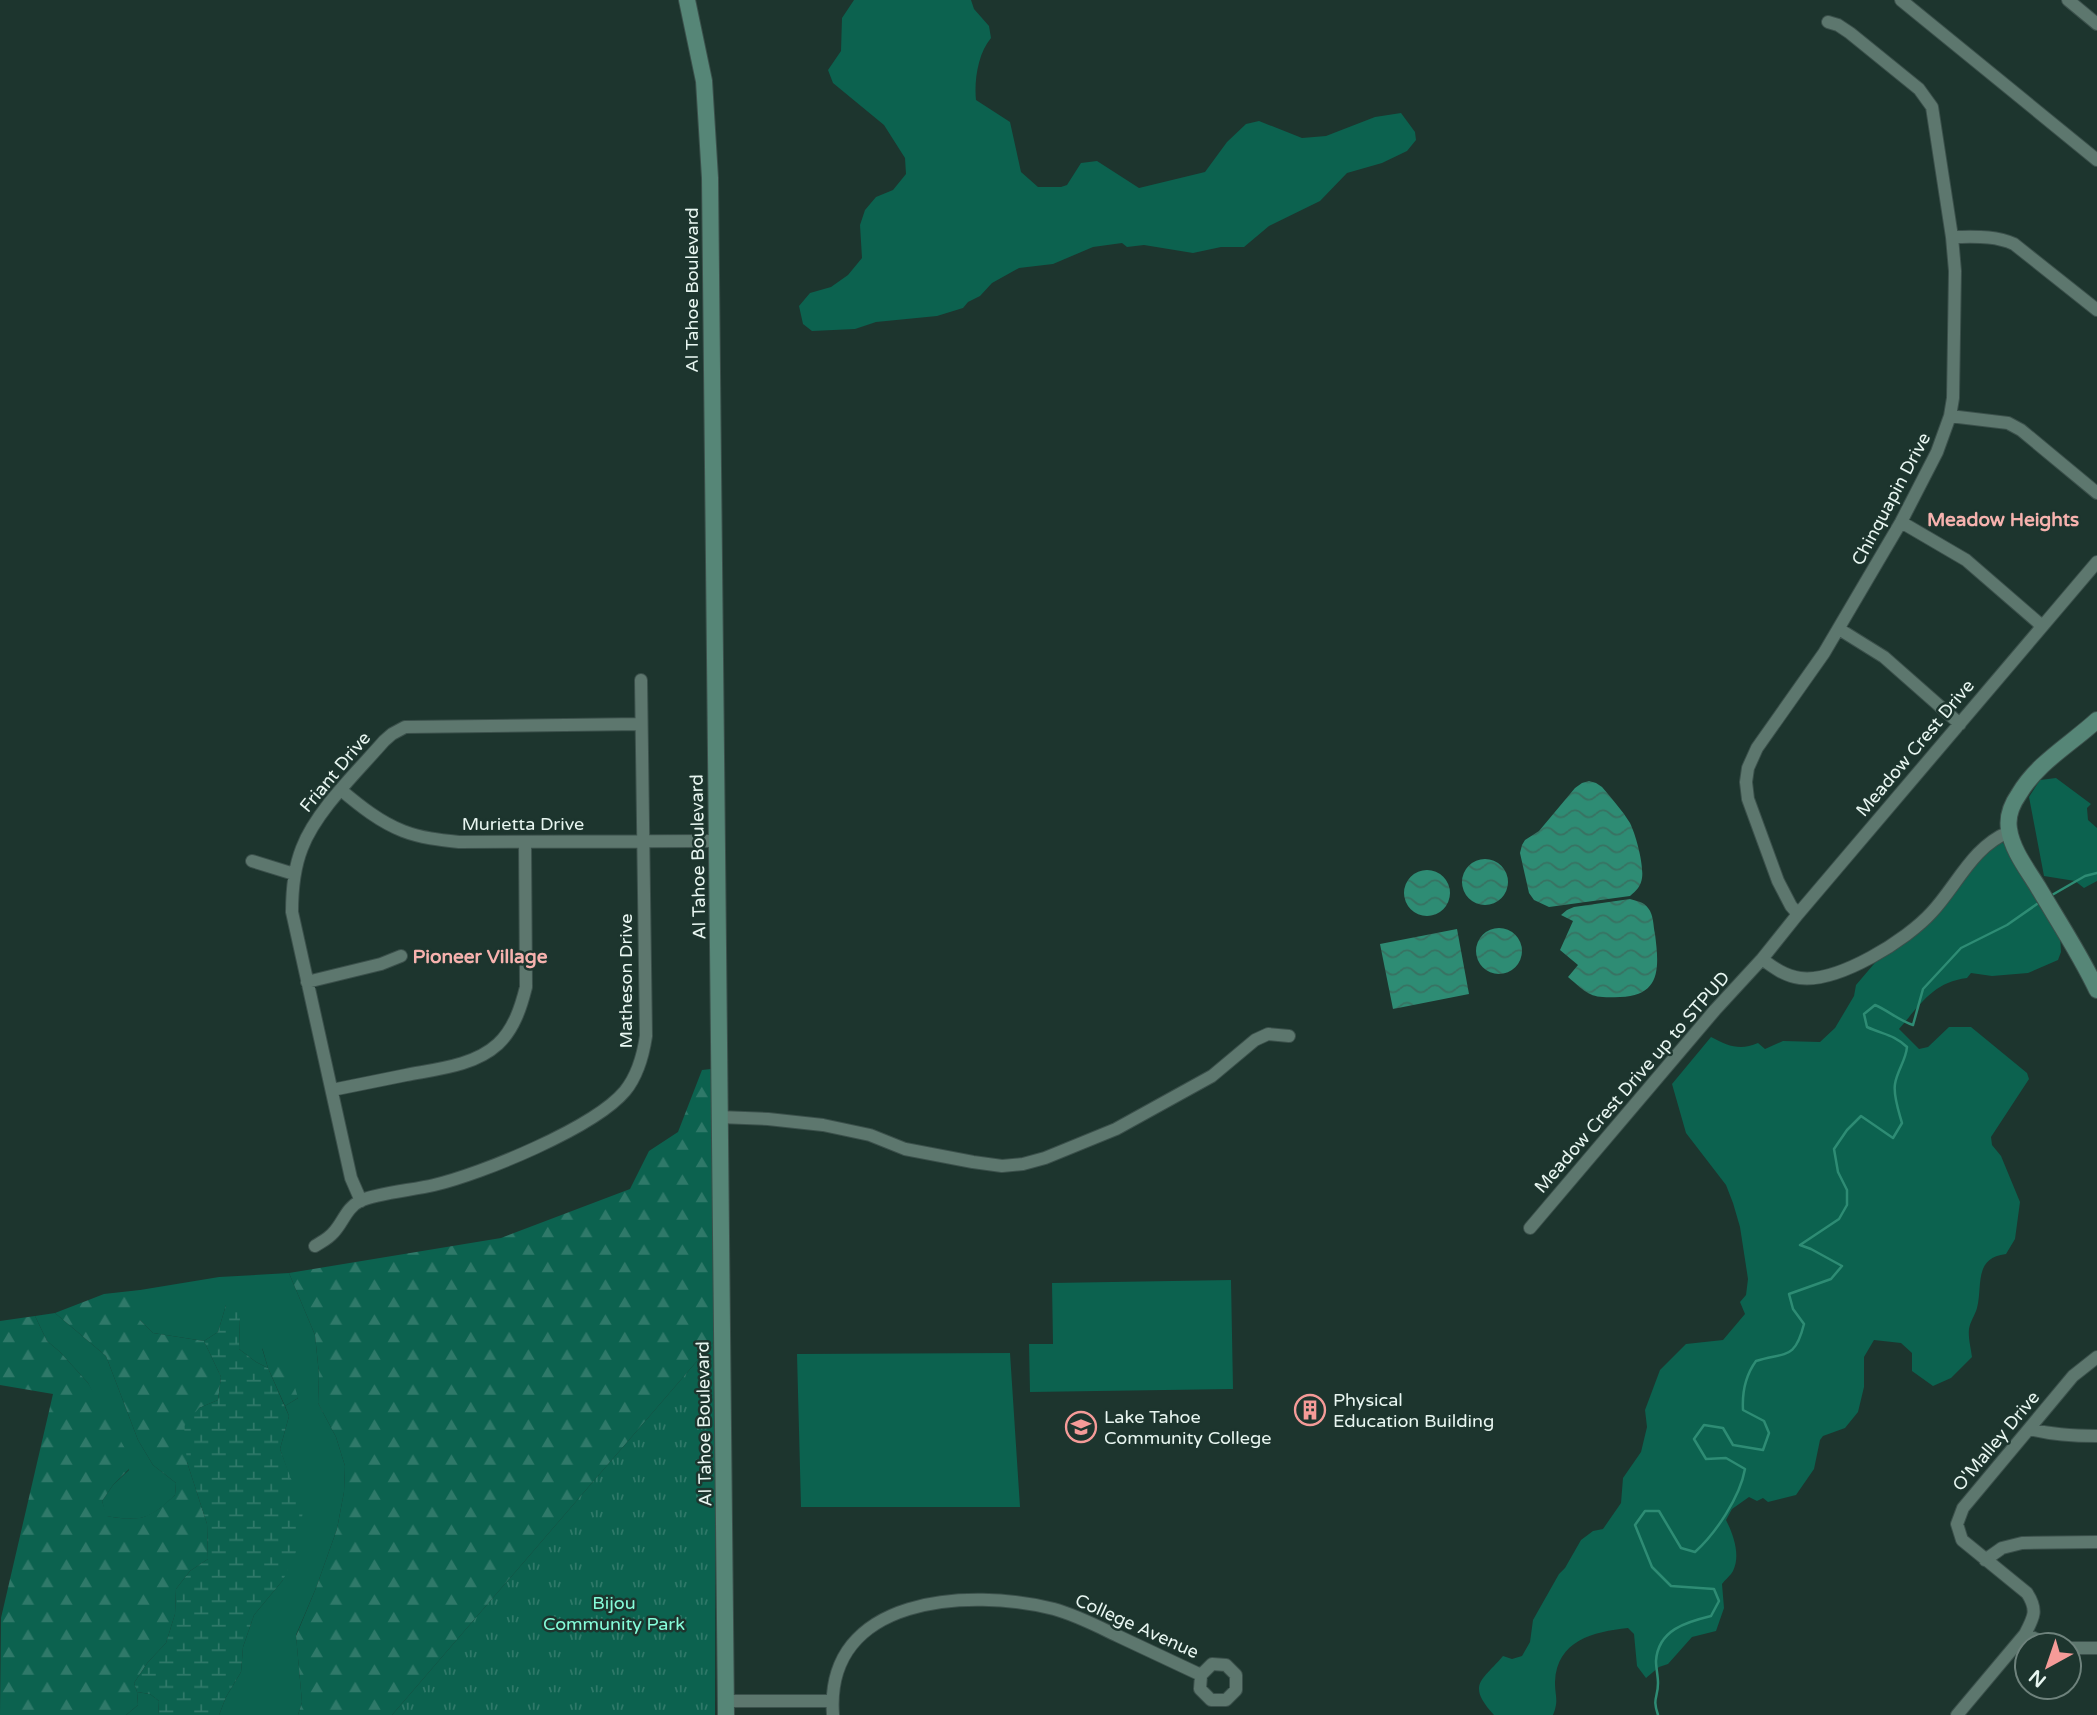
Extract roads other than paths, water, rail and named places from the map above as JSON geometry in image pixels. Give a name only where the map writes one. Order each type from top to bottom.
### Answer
[{"type":"main road","name":"Al Tahoe Boulevard","points":[[687,0],[704,81],[710,178],[726,1708]]},
{"type":"main road","points":[[2097,720],[2038,770],[2020,792],[2009,814],[2009,832],[2022,861],[2097,990]]},
{"type":"street","points":[[1901,0],[2097,160]]},
{"type":"street","points":[[2068,0],[2097,24]]},
{"type":"street","name":"Chinquapin Drive","points":[[1798,914],[1778,881],[1748,799],[1748,768],[1757,748],[1839,629],[1901,522],[1937,452],[1950,416],[1953,398],[1955,304],[1952,237],[1932,107],[1919,89],[1850,33],[1828,22]]},
{"type":"street","points":[[1952,237],[1990,237],[2014,244],[2097,310]]},
{"type":"street","points":[[1950,416],[2008,424],[2021,430],[2097,493]]},
{"type":"street","points":[[1901,522],[1966,561],[2041,625]]},
{"type":"street","name":"Meadow Crest Drive","points":[[1762,959],[2041,625],[2097,562]]},
{"type":"street","points":[[1839,629],[1884,657],[1960,723]]},
{"type":"street","name":"Matheson Drive","points":[[360,1200],[437,1184],[489,1167],[571,1129],[612,1103],[625,1091],[636,1074],[643,1057],[646,1037],[640,680]]},
{"type":"street","name":"Friant Drive","points":[[360,1200],[351,1178],[292,912],[295,874],[301,849],[312,827],[384,741],[405,727],[641,724]]},
{"type":"street","name":"Murietta Drive","points":[[341,790],[379,819],[403,831],[459,842],[717,841]]},
{"type":"street","points":[[1762,959],[1778,971],[1799,978],[1822,978],[1845,970],[1897,942],[1923,922],[1980,850],[2009,832]]},
{"type":"street","points":[[332,1090],[455,1066],[480,1056],[498,1044],[521,1008],[526,987],[525,842]]},
{"type":"street","points":[[253,861],[295,874]]},
{"type":"street","points":[[307,982],[381,964],[401,956]]},
{"type":"street","name":"Meadow Crest Drive up to STPUD","points":[[1530,1228],[1715,1010],[1762,959]]},
{"type":"street","points":[[719,1118],[768,1119],[823,1125],[870,1136],[905,1149],[1002,1166],[1023,1164],[1116,1129],[1212,1076],[1255,1041],[1268,1034],[1289,1036]]},
{"type":"street","points":[[315,1246],[333,1233],[344,1216],[360,1200]]},
{"type":"street","name":"O'Malley Drive","points":[[2027,1631],[2033,1619],[2034,1604],[2027,1593],[1962,1540],[1957,1524],[1963,1507],[2073,1376],[2097,1357]]},
{"type":"street","points":[[2030,1429],[2065,1436],[2097,1436]]},
{"type":"street","points":[[1985,1560],[2002,1548],[2022,1543],[2097,1542]]},
{"type":"street","name":"College Avenue","points":[[833,1715],[835,1681],[841,1663],[852,1644],[864,1631],[899,1612],[965,1600],[1000,1600],[1056,1610],[1084,1620],[1201,1675]]},
{"type":"street","name":"O'Malley Drive","points":[[1957,1715],[2013,1648]]},
{"type":"street","points":[[726,1708],[832,1701]]},
{"type":"water","points":[[1589,781],[1602,787],[1630,823],[1641,858],[1641,881],[1630,896],[1549,907],[1534,900],[1529,893],[1520,853],[1522,845],[1539,831],[1575,788]]},
{"type":"water","points":[[1485,859],[1501,866],[1508,882],[1501,898],[1485,905],[1469,898],[1462,882],[1469,866]]},
{"type":"water","points":[[1427,870],[1443,877],[1450,893],[1443,909],[1427,916],[1411,909],[1404,893],[1411,877]]},
{"type":"water","points":[[1630,899],[1644,904],[1651,914],[1657,957],[1655,977],[1644,991],[1634,995],[1591,995],[1568,977],[1578,965],[1560,950],[1573,921],[1561,915],[1574,907]]},
{"type":"water","points":[[1499,928],[1515,935],[1522,951],[1515,967],[1499,974],[1483,967],[1476,951],[1483,935]]},
{"type":"water","points":[[1457,929],[1469,994],[1393,1009],[1380,944]]},
{"type":"waterway","points":[[2052,895],[2085,876],[2097,873]]},
{"type":"waterway","points":[[1658,1715],[1655,1705],[1658,1683],[1656,1661],[1662,1642],[1675,1629],[1711,1616],[1719,1601],[1714,1589],[1671,1586],[1652,1567],[1635,1525],[1645,1511],[1659,1511],[1681,1548],[1695,1552],[1726,1514],[1738,1491],[1745,1469],[1726,1458],[1706,1459],[1694,1439],[1704,1425],[1723,1428],[1733,1445],[1763,1450],[1769,1433],[1764,1421],[1743,1410],[1749,1372],[1756,1361],[1788,1353],[1797,1344],[1804,1324],[1793,1309],[1789,1294],[1831,1279],[1842,1266],[1800,1245],[1839,1219],[1847,1205],[1847,1190],[1838,1172],[1834,1149],[1861,1116],[1893,1138],[1902,1123],[1895,1089],[1907,1047],[1893,1037],[1867,1027],[1864,1014],[1875,1005],[1913,1025],[1923,989],[1961,948],[2007,925],[2037,904]]},
{"type":"place","name":"Physical Education Building","points":[[1310,1410]]},
{"type":"place","name":"Lake Tahoe Community College","points":[[1081,1427]]},
{"type":"district","name":"Meadow Heights","points":[[2003,520]]},
{"type":"district","name":"Pioneer Village","points":[[480,957]]},
{"type":"park label","name":"Bijou Community Park","points":[[614,1613]]}]
